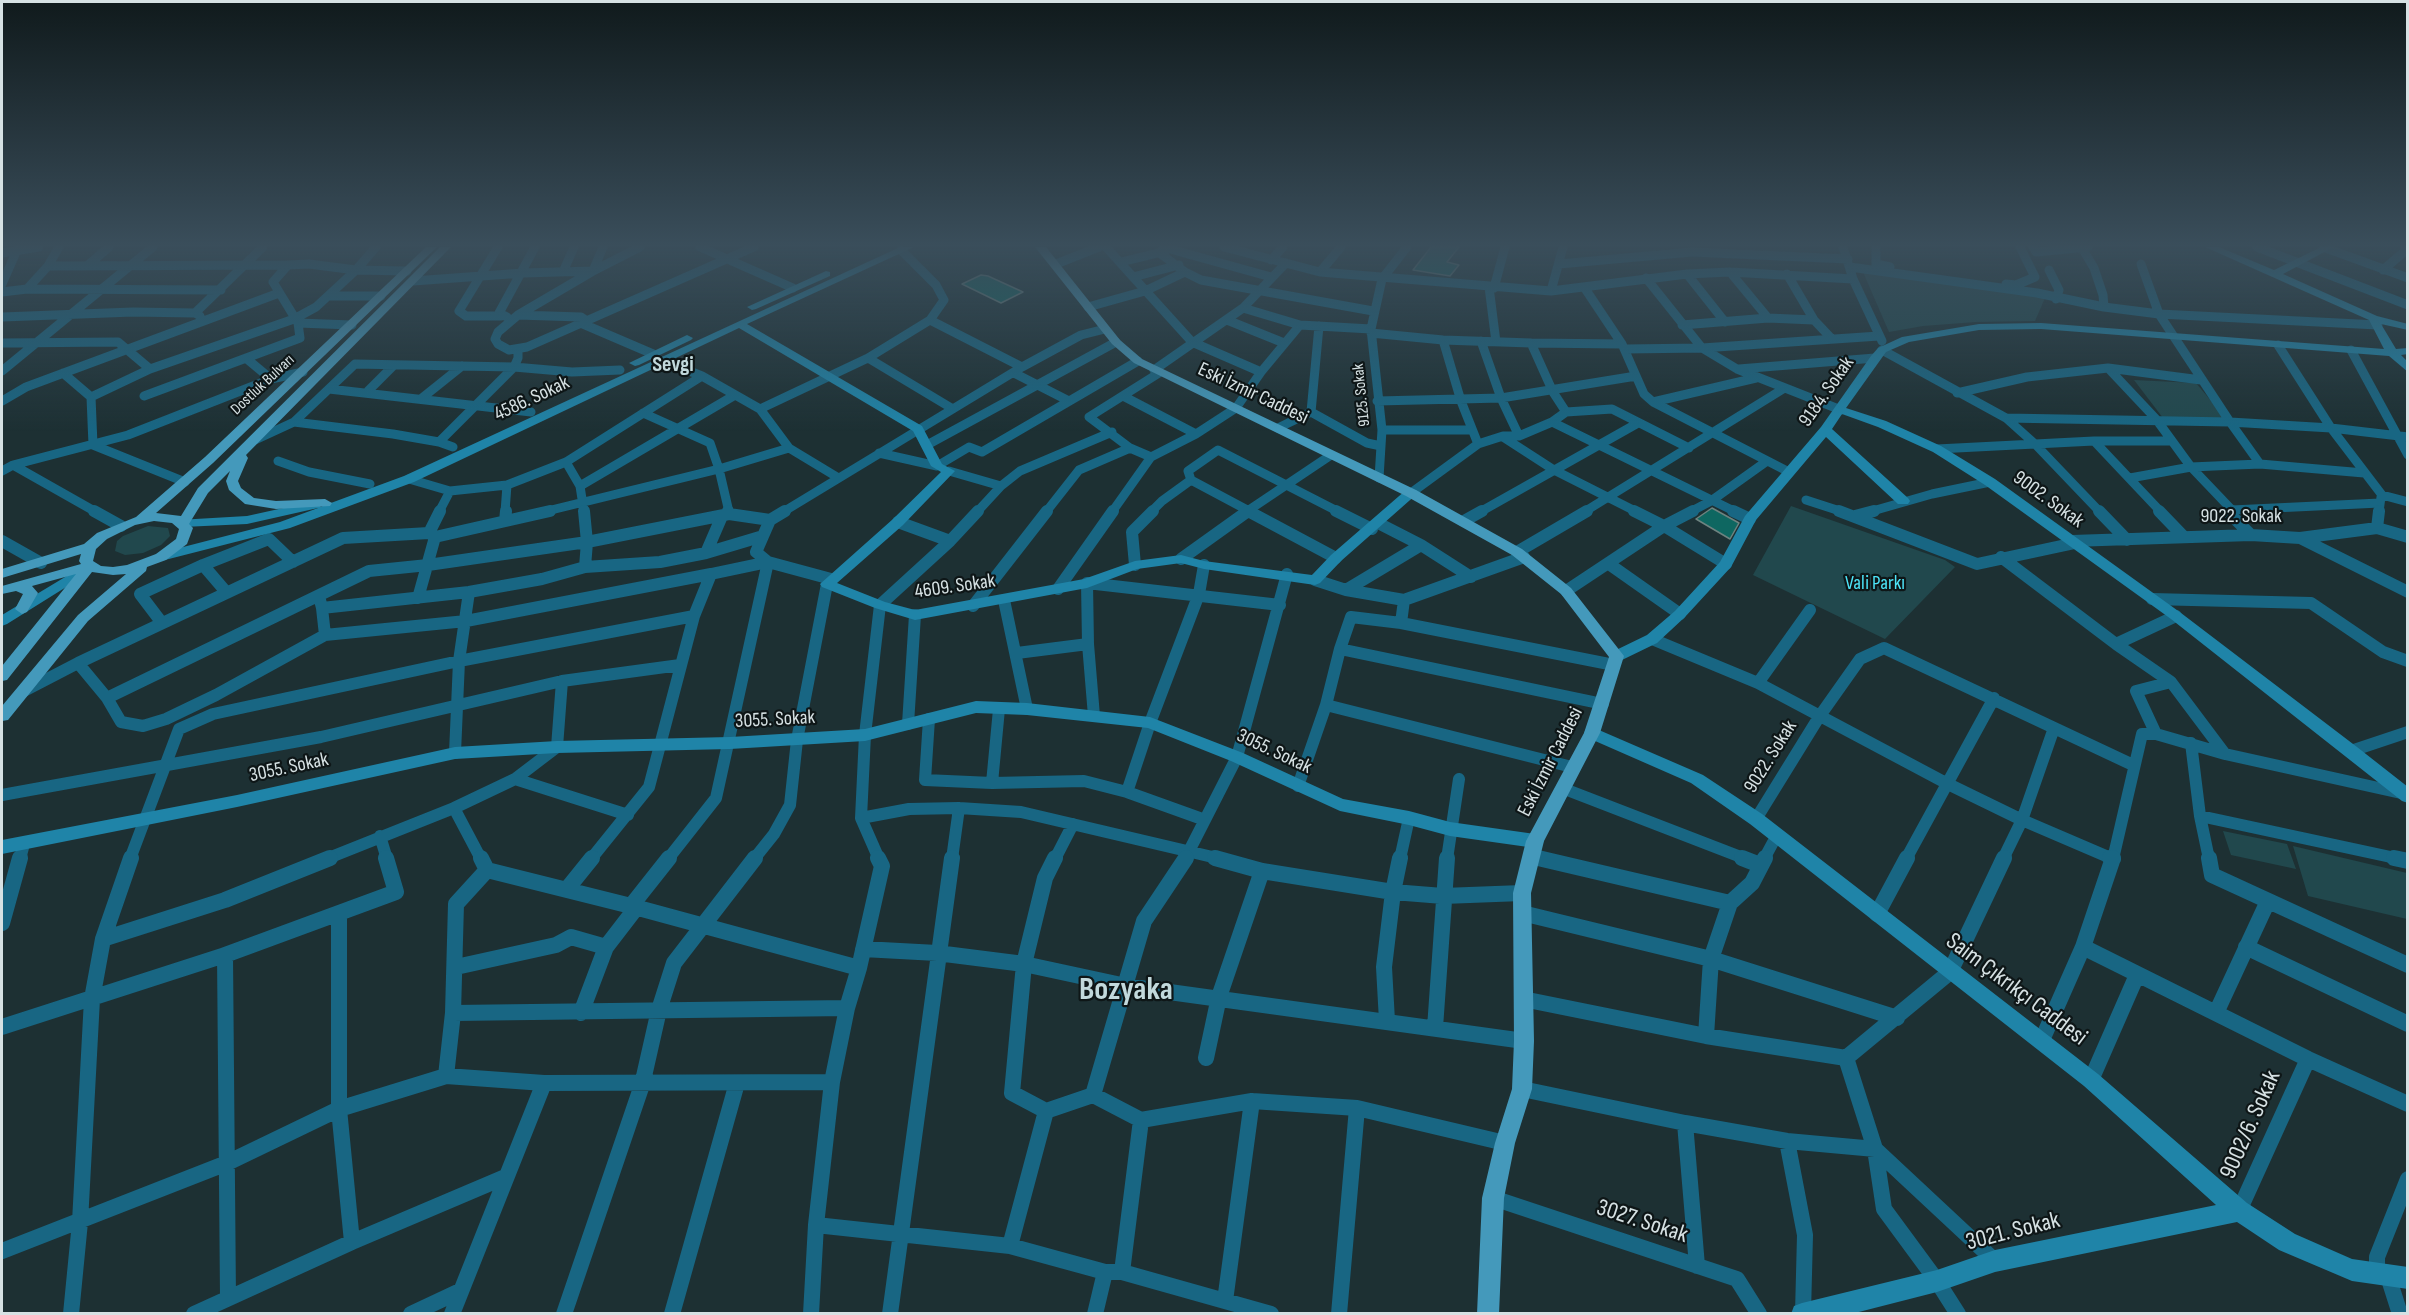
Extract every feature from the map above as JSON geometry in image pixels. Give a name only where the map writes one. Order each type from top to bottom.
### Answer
[{"type":"main road","name":"Dostluk Bulvarı","points":[[141,519],[185,482],[369,308]]},
{"type":"main road","name":"Dostluk Bulvarı","points":[[183,523],[204,491],[379,308]]},
{"type":"main road","name":"4586. Sokak","points":[[161,557],[285,525],[409,479],[753,308]]},
{"type":"main road","name":"4586. Sokak","points":[[183,523],[247,520],[325,502],[453,447],[620,370],[658,357],[772,308]]},
{"type":"main road","name":"Eski İzmir Caddesi","points":[[1089,308],[1116,342],[1138,361],[1411,493],[1521,555],[1566,591],[1615,661],[1592,733],[1572,766],[1532,849],[1521,893],[1524,1041],[1522,1089],[1505,1143],[1492,1198],[1488,1314]]},
{"type":"main road","points":[[2350,308],[2375,322],[2408,327]]},
{"type":"main road","points":[[2375,322],[2392,353],[2408,369]]},
{"type":"main road","points":[[739,324],[918,429],[943,468],[898,522],[829,581]]},
{"type":"main road","points":[[1881,348],[1928,333],[1979,327],[2041,326],[2392,353],[2408,351]]},
{"type":"main road","name":"9184. Sokak","points":[[1615,661],[1652,639],[1680,614],[1726,564],[1750,519],[1825,430],[1881,348]]},
{"type":"main road","name":"9002. Sokak","points":[[1840,410],[1882,424],[1938,449],[1990,482],[2176,616],[2351,751],[2404,795]]},
{"type":"main road","points":[[1825,430],[1903,501]]},
{"type":"main road","points":[[251,444],[232,481],[235,490],[250,501],[276,505],[325,502]]},
{"type":"main road","points":[[1315,580],[1336,558],[1411,493]]},
{"type":"main road","name":"Dostluk Bulvarı","points":[[2,574],[89,547],[102,536],[141,519],[166,517],[183,523],[186,528],[182,542],[161,557],[146,564],[113,571],[90,566],[2,590]]},
{"type":"main road","points":[[89,547],[86,561],[90,566]]},
{"type":"main road","name":"4609. Sokak","points":[[829,581],[880,605],[915,615],[1087,583],[1136,565],[1181,559],[1204,565],[1287,574],[1315,580]]},
{"type":"main road","points":[[2,716],[83,618],[146,564]]},
{"type":"main road","points":[[2,621],[90,566]]},
{"type":"main road","points":[[2,676],[90,566]]},
{"type":"main road","points":[[16,586],[25,588],[31,593],[22,609]]},
{"type":"main road","name":"3055. Sokak","points":[[2,848],[237,801],[455,753],[557,747],[730,743],[865,735],[975,707],[1027,709],[1150,723],[1237,757],[1340,805],[1409,818],[1532,849]]},
{"type":"main road","name":"Saim Çıkrıkçı Caddesi","points":[[1592,733],[1697,779],[1756,819],[1950,972],[2042,1040],[2091,1080],[2239,1211],[2287,1242],[2352,1270],[2408,1278]]},
{"type":"main road","name":"3021. Sokak","points":[[1802,1313],[1937,1281],[1995,1261],[2239,1211]]},
{"type":"street","points":[[2,370],[80,308]]},
{"type":"street","points":[[195,313],[200,308]]},
{"type":"street","points":[[2,401],[18,391],[63,373],[237,308]]},
{"type":"street","points":[[144,396],[300,338],[296,321],[288,308]]},
{"type":"street","points":[[91,397],[150,369],[296,321],[314,308]]},
{"type":"street","points":[[461,308],[459,311],[466,316],[581,316],[584,319],[583,324]]},
{"type":"street","points":[[501,316],[499,313],[502,308]]},
{"type":"street","points":[[529,308],[516,316],[498,332],[495,339],[501,347],[518,350],[617,308]]},
{"type":"street","points":[[760,409],[831,378],[868,358],[930,320],[938,308]]},
{"type":"street","points":[[1161,308],[1192,342],[1261,372]]},
{"type":"street","points":[[1151,457],[1130,448],[1112,432],[1089,417],[1122,396],[1192,342],[1243,308]]},
{"type":"street","points":[[1244,308],[1299,325],[1443,340],[1702,348],[1831,338],[1881,348],[1957,393],[2006,418],[2035,444],[2127,540]]},
{"type":"street","points":[[1358,308],[1373,311]]},
{"type":"street","points":[[1494,308],[1496,342]]},
{"type":"street","points":[[1598,308],[1624,347],[1644,394],[1653,402],[1789,472]]},
{"type":"street","name":"9002. Sokak","points":[[1669,308],[1702,348],[1737,369],[1840,410]]},
{"type":"street","points":[[1714,308],[1725,322]]},
{"type":"street","points":[[1760,308],[1768,318]]},
{"type":"street","points":[[1807,308],[1814,320],[1831,338]]},
{"type":"street","points":[[1865,308],[1881,348]]},
{"type":"street","points":[[2115,308],[2160,314],[2375,322]]},
{"type":"street","points":[[2158,308],[2201,380],[2260,464]]},
{"type":"street","name":"9125. Sokak","points":[[1373,311],[1371,331],[1382,430],[1379,478]]},
{"type":"street","points":[[2,317],[195,313],[205,320]]},
{"type":"street","points":[[1682,325],[1768,318],[1814,320]]},
{"type":"street","points":[[930,320],[1069,401]]},
{"type":"street","points":[[1227,320],[1284,343]]},
{"type":"street","points":[[296,321],[352,325]]},
{"type":"street","points":[[583,324],[702,376],[760,409],[789,448],[837,477]]},
{"type":"street","points":[[1058,589],[1151,457],[1196,434],[1236,408],[1261,372],[1299,325]]},
{"type":"street","points":[[1311,412],[1319,326]]},
{"type":"street","points":[[564,1314],[642,1084],[659,1010],[674,963],[774,834],[790,805],[797,740],[829,581],[768,562],[756,552],[770,520],[837,477],[1018,370],[1082,334],[1105,329]]},
{"type":"street","points":[[1443,340],[1461,401],[1478,444]]},
{"type":"street","points":[[1481,341],[1501,399],[1519,436]]},
{"type":"street","points":[[2,343],[118,342],[150,369]]},
{"type":"street","points":[[927,445],[1116,342]]},
{"type":"street","points":[[1531,343],[1553,392],[1566,412]]},
{"type":"street","points":[[2278,345],[2331,428],[2381,499],[2377,528]]},
{"type":"street","points":[[1737,369],[1881,348]]},
{"type":"street","points":[[439,442],[514,367],[518,358],[518,350]]},
{"type":"street","points":[[2351,350],[2408,455]]},
{"type":"street","points":[[868,358],[953,409]]},
{"type":"street","points":[[247,359],[271,379]]},
{"type":"street","points":[[943,468],[969,447],[982,453],[1138,361]]},
{"type":"street","points":[[251,444],[294,422],[355,364],[514,367],[572,372],[620,370]]},
{"type":"street","points":[[368,392],[394,365]]},
{"type":"street","points":[[422,398],[462,366]]},
{"type":"street","points":[[1957,393],[2027,376],[2108,368],[2201,380]]},
{"type":"street","points":[[2108,368],[2156,419],[2191,467],[2232,510]]},
{"type":"street","points":[[2,471],[13,465],[93,446],[146,428],[271,379],[303,372]]},
{"type":"street","points":[[63,373],[91,397],[93,446]]},
{"type":"street","points":[[409,479],[450,491],[507,485],[566,462],[702,376]]},
{"type":"street","points":[[1377,401],[1501,399],[1553,392],[1636,376]]},
{"type":"street","points":[[1653,402],[1756,378]]},
{"type":"street","points":[[329,389],[531,412]]},
{"type":"street","points":[[1315,580],[1346,590],[1404,600],[1471,577],[1521,555],[1606,497],[1654,471],[1783,389]]},
{"type":"street","points":[[579,486],[735,395]]},
{"type":"street","points":[[1122,396],[1196,434]]},
{"type":"street","points":[[1411,493],[1478,444],[1503,436],[1519,436],[1552,422],[1566,412],[1612,409],[1689,448]]},
{"type":"street","points":[[1278,428],[1311,412]]},
{"type":"street","points":[[1311,412],[1367,443],[1381,446]]},
{"type":"street","points":[[643,413],[710,443],[719,469],[726,515],[706,553]]},
{"type":"street","points":[[2006,418],[2230,422],[2331,428],[2408,437]]},
{"type":"street","points":[[294,422],[339,426],[439,442],[453,447]]},
{"type":"street","points":[[1552,422],[1750,519]]},
{"type":"street","points":[[1464,521],[1638,423]]},
{"type":"street","points":[[1382,430],[1472,430]]},
{"type":"street","points":[[811,1314],[816,1225],[832,1082],[847,1008],[859,968],[882,866],[861,818],[865,735],[880,605],[950,541],[1001,486],[1020,471],[1112,432]]},
{"type":"street","points":[[1503,436],[1554,470],[1664,526],[1726,564]]},
{"type":"street","points":[[1938,449],[2094,441],[2172,441]]},
{"type":"street","points":[[2094,441],[2184,537]]},
{"type":"street","points":[[93,446],[185,482]]},
{"type":"street","points":[[19,694],[78,663],[343,538],[432,535],[583,503],[719,469],[789,448]]},
{"type":"street","points":[[973,606],[1079,470],[1130,448]]},
{"type":"street","points":[[1336,558],[1246,512],[1191,480],[1188,471],[1218,450],[1286,487],[1421,545],[1471,577]]},
{"type":"street","points":[[879,453],[943,468],[1001,486]]},
{"type":"street","points":[[1181,559],[1331,454]]},
{"type":"street","points":[[278,461],[309,472],[370,484]]},
{"type":"street","points":[[1566,591],[1664,526],[1711,501],[1767,461]]},
{"type":"street","points":[[566,462],[579,486],[583,503],[585,567]]},
{"type":"street","points":[[2130,478],[2191,467],[2260,464],[2364,472]]},
{"type":"street","points":[[13,465],[121,526]]},
{"type":"street","points":[[1136,565],[1132,532],[1162,501],[1191,480]]},
{"type":"street","points":[[1806,500],[1855,516],[1903,501],[1990,482]]},
{"type":"street","points":[[505,520],[507,485]]},
{"type":"street","points":[[418,598],[428,566],[432,535],[450,491]]},
{"type":"street","points":[[2232,510],[2381,499],[2408,502]]},
{"type":"street","points":[[2232,510],[2230,514],[2251,536]]},
{"type":"street","points":[[107,698],[320,602],[369,571],[428,566],[586,542],[726,515],[770,520]]},
{"type":"street","name":"9022. Sokak","points":[[1855,516],[1977,564],[2073,542],[2184,537],[2300,538],[2377,528],[2408,537]]},
{"type":"street","points":[[898,522],[950,541]]},
{"type":"street","points":[[320,602],[418,598],[469,592],[542,579],[585,567],[660,562],[706,553],[764,536]]},
{"type":"street","points":[[2300,538],[2408,592]]},
{"type":"street","points":[[162,623],[140,594],[203,565],[269,539],[293,562]]},
{"type":"street","points":[[2,541],[41,563]]},
{"type":"street","points":[[1346,590],[1421,545]]},
{"type":"street","points":[[2001,557],[2116,644],[2171,682],[2225,754]]},
{"type":"street","points":[[78,663],[107,698],[121,722],[143,726],[166,719],[216,695],[325,635],[466,621],[768,562]]},
{"type":"street","points":[[581,1013],[606,947],[716,798],[730,743],[768,562]]},
{"type":"street","points":[[1609,564],[1680,614]]},
{"type":"street","points":[[203,565],[227,592]]},
{"type":"street","points":[[1127,792],[1150,723],[1199,594],[1204,565]]},
{"type":"street","points":[[567,889],[649,787],[680,664],[694,616],[711,574]]},
{"type":"street","points":[[1093,1095],[1144,921],[1191,851],[1237,757],[1287,574]]},
{"type":"street","points":[[1094,716],[1088,644],[1087,583],[1280,605]]},
{"type":"street","points":[[455,753],[459,661],[469,592]]},
{"type":"street","points":[[2152,599],[2311,603],[2383,652],[2408,661]]},
{"type":"street","points":[[1004,600],[1027,709]]},
{"type":"street","points":[[1401,623],[1404,600]]},
{"type":"street","points":[[320,602],[325,635]]},
{"type":"street","points":[[1758,683],[1810,610]]},
{"type":"street","points":[[908,724],[915,615]]},
{"type":"street","points":[[71,1314],[80,1222],[92,999],[103,939],[144,819],[179,729],[213,714],[459,661],[694,616]]},
{"type":"street","points":[[2116,644],[2176,616]]},
{"type":"street","points":[[1298,786],[1326,705],[1340,649],[1351,617],[1401,623],[1615,661]]},
{"type":"street","points":[[1652,639],[1758,683],[1946,783],[2022,820],[2113,859]]},
{"type":"street","points":[[1017,653],[1088,644]]},
{"type":"street","name":"9022. Sokak","points":[[1756,819],[1820,717],[1860,659],[1884,648],[2133,765]]},
{"type":"street","points":[[1340,649],[1603,704]]},
{"type":"street","points":[[2,795],[321,737],[562,681],[680,664]]},
{"type":"street","points":[[103,939],[225,900],[454,808],[516,779],[557,747],[562,681]]},
{"type":"street","points":[[2156,734],[2136,691],[2171,682]]},
{"type":"street","points":[[1876,914],[1994,698]]},
{"type":"street","points":[[1326,705],[1572,766]]},
{"type":"street","points":[[993,783],[999,709]]},
{"type":"street","points":[[928,719],[925,780],[993,783],[1084,781],[1127,792],[1205,820]]},
{"type":"street","points":[[1523,999],[1706,1036],[1846,1058],[1950,972],[2022,820],[2054,728]]},
{"type":"street","points":[[2351,751],[2408,732]]},
{"type":"street","points":[[2042,1040],[2083,947],[2113,859],[2142,734],[2156,734],[2225,754],[2404,795]]},
{"type":"street","points":[[2191,743],[2200,816],[2212,875],[2408,965]]},
{"type":"street","points":[[516,779],[628,815]]},
{"type":"street","points":[[1436,1028],[1443,896],[1450,829],[1459,779]]},
{"type":"street","points":[[1562,788],[1760,865]]},
{"type":"street","points":[[454,808],[488,870],[567,889],[859,968]]},
{"type":"street","points":[[861,818],[909,809],[959,808],[1022,812],[1191,851],[1262,871],[1393,892],[1443,896],[1521,893]]},
{"type":"street","points":[[890,1314],[899,1235],[914,1151],[937,953],[959,808]]},
{"type":"street","points":[[2200,816],[2408,861]]},
{"type":"street","points":[[1387,1021],[1384,967],[1393,892],[1409,818]]},
{"type":"street","points":[[1072,824],[1045,878],[1024,964],[1012,1093],[1046,1112],[1093,1095],[1141,1120],[1252,1101],[1357,1108],[1505,1143]]},
{"type":"street","points":[[1706,1036],[1711,959],[1730,903],[1752,883],[1777,835]]},
{"type":"street","points":[[2,1027],[225,955],[396,892],[380,836]]},
{"type":"street","points":[[2,923],[24,844]]},
{"type":"street","points":[[1532,849],[1730,903]]},
{"type":"street","points":[[446,1076],[456,967],[456,904],[488,870]]},
{"type":"street","points":[[1206,1058],[1219,997],[1262,871]]},
{"type":"street","points":[[2216,1013],[2268,901]]},
{"type":"street","points":[[1522,913],[1711,959],[1897,1018]]},
{"type":"street","points":[[339,914],[339,1109],[352,1242]]},
{"type":"street","points":[[456,967],[556,945],[571,937],[606,947]]},
{"type":"street","points":[[2083,947],[2308,1059],[2408,1104]]},
{"type":"street","points":[[2246,947],[2408,1024]]},
{"type":"street","points":[[863,949],[937,953],[1024,964],[1126,986],[1219,997],[1524,1041]]},
{"type":"street","points":[[225,955],[228,1298]]},
{"type":"street","points":[[2091,1080],[2137,975]]},
{"type":"street","points":[[453,1013],[847,1008]]},
{"type":"street","points":[[1846,1058],[1875,1149],[1884,1209],[1937,1281],[1958,1314]]},
{"type":"street","name":"9002/6. Sokak","points":[[2239,1211],[2308,1059]]},
{"type":"street","points":[[2,1251],[227,1163],[339,1109],[446,1076],[544,1083],[832,1082]]},
{"type":"street","points":[[452,1314],[544,1083]]},
{"type":"street","points":[[672,1314],[737,1083]]},
{"type":"street","points":[[1522,1089],[1685,1123],[1787,1141],[1875,1149],[1995,1261]]},
{"type":"street","points":[[1225,1301],[1252,1101]]},
{"type":"street","points":[[1339,1314],[1357,1108]]},
{"type":"street","points":[[1010,1246],[1046,1112]]},
{"type":"street","points":[[1095,1314],[1114,1272],[1141,1120]]},
{"type":"street","points":[[1685,1123],[1697,1266]]},
{"type":"street","points":[[1787,1141],[1805,1235],[1802,1313]]},
{"type":"street","points":[[194,1314],[352,1242],[505,1177]]},
{"type":"street","points":[[2400,1314],[2377,1257],[2408,1179]]},
{"type":"street","name":"3027. Sokak","points":[[1492,1198],[1737,1279],[1760,1314]]},
{"type":"street","points":[[816,1225],[1010,1246],[1271,1314]]},
{"type":"street","points":[[411,1314],[460,1291]]},
{"type":"green space","points":[[1879,308],[2040,308],[2035,321],[1976,322],[1923,326],[1889,332]]},
{"type":"green space","points":[[2134,380],[2196,383],[2228,421],[2163,418]]},
{"type":"green space","name":"Vali Parkı","points":[[1791,506],[1945,560],[1955,567],[1885,639],[1753,575]]},
{"type":"green space","points":[[148,526],[168,528],[170,536],[161,545],[143,553],[125,555],[115,551],[117,541],[123,536]]},
{"type":"green space","points":[[2223,831],[2287,844],[2296,869],[2231,855]]},
{"type":"green space","points":[[2293,846],[2407,873],[2407,919],[2308,896]]},
{"type":"building","points":[[1712,508],[1739,523],[1730,539],[1696,519]]},
{"type":"district","name":"Sevgi","points":[[673,365]]},
{"type":"district","name":"Bozyaka","points":[[1126,991]]}]
